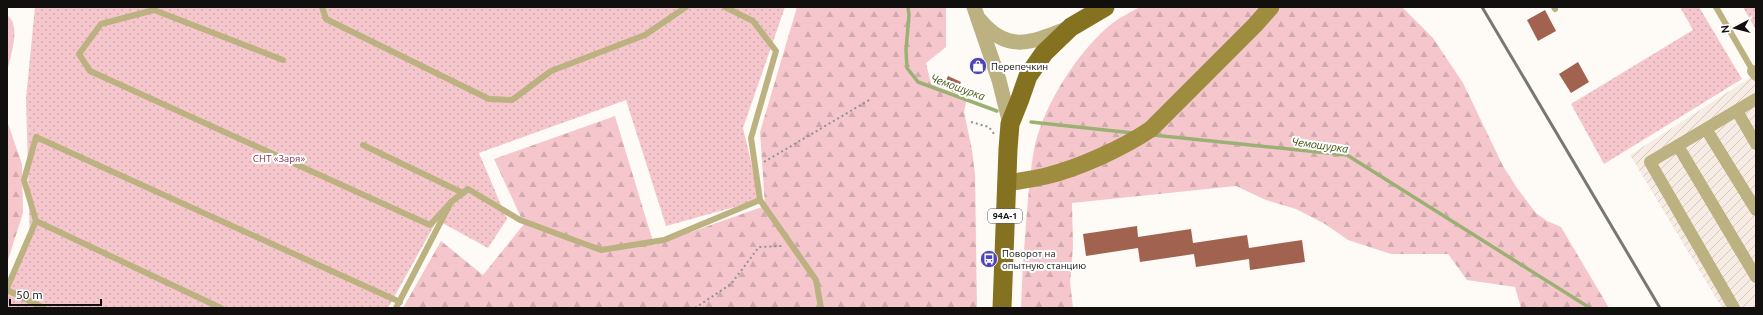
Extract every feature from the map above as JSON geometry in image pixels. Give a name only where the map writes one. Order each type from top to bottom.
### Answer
[{"type":"main road","name":"94А-1","points":[[1002,308],[1007,183],[1004,128],[1028,76],[1044,53],[1071,27],[1104,7]]},
{"type":"main road","points":[[1007,183],[1047,176],[1083,163],[1135,140],[1151,129],[1271,7]]},
{"type":"street","points":[[976,12],[989,30],[999,38],[1013,42],[1027,42],[1044,38],[1071,27]]},
{"type":"street","points":[[976,12],[999,80],[1004,128]]},
{"type":"street","points":[[1734,308],[1650,162],[1756,99]]},
{"type":"street","points":[[1737,110],[1756,144]]},
{"type":"street","points":[[1706,129],[1756,210]]},
{"type":"street","points":[[1678,146],[1756,277]]},
{"type":"lane","points":[[322,7],[326,19],[333,23],[489,99],[512,100],[550,71],[645,35],[686,7]]},
{"type":"lane","points":[[725,7],[753,21],[776,51],[752,138],[760,200],[816,280],[821,308]]},
{"type":"lane","points":[[1716,7],[1755,73]]},
{"type":"lane","points":[[283,60],[154,10],[101,24],[78,54],[90,71],[430,225],[451,202],[468,189],[520,220],[601,250],[664,240],[760,200]]},
{"type":"lane","points":[[44,308],[7,289],[36,221],[24,180],[36,136],[398,305],[451,202]]},
{"type":"lane","points":[[363,144],[463,193]]},
{"type":"lane","points":[[36,221],[221,308]]},
{"type":"path","points":[[756,166],[773,158],[871,99]]},
{"type":"path","points":[[971,122],[989,127],[997,138],[1004,128]]},
{"type":"path","points":[[695,308],[731,284],[759,247],[793,246]]},
{"type":"shaded area","points":[[1756,74],[1756,308],[1722,308],[1630,155]]},
{"type":"green space","name":"СНТ «Заря»","points":[[35,7],[785,7],[743,128],[760,200],[666,226],[626,100],[479,153],[507,219],[488,248],[437,220],[388,308],[7,308],[7,290],[30,242],[26,98]]},
{"type":"green space","points":[[797,7],[946,7],[946,47],[926,63],[931,84],[967,98],[964,112],[972,150],[975,174],[977,308],[403,308],[441,241],[483,275],[524,224],[494,159],[615,116],[654,245],[765,206],[760,132]]},
{"type":"green space","points":[[1140,7],[1402,7],[1433,38],[1463,83],[1503,166],[1517,188],[1536,213],[1547,221],[1561,227],[1609,308],[1521,308],[1515,287],[1467,280],[1448,254],[1391,254],[1348,240],[1325,224],[1296,209],[1266,200],[1236,186],[1072,203],[1073,247],[1070,282],[1073,308],[1021,308],[1032,159],[1040,129],[1055,95],[1076,62],[1088,47],[1114,22]]},
{"type":"green space","points":[[1680,7],[1699,7],[1742,79],[1604,164],[1571,104],[1693,30]]},
{"type":"green space","points":[[1743,7],[1756,7],[1756,30]]},
{"type":"green space","points":[[7,15],[14,26],[14,42],[7,72]]},
{"type":"green space","points":[[7,121],[22,164],[23,213],[7,263]]},
{"type":"building","points":[[1545,10],[1556,31],[1538,41],[1527,20]]},
{"type":"building","name":"Перепечкин","points":[[982,58],[986,71],[974,74],[970,62]]},
{"type":"building","points":[[1578,62],[1589,82],[1571,93],[1559,74]]},
{"type":"building","points":[[948,76],[961,82],[956,93],[943,87]]},
{"type":"building","points":[[1137,226],[1138,237],[1191,229],[1193,243],[1247,235],[1249,248],[1302,240],[1305,262],[1250,270],[1249,259],[1196,267],[1194,254],[1140,262],[1138,248],[1086,256],[1083,234]]},
{"type":"waterway","name":"Чемошурка","points":[[908,7],[909,15],[906,50],[907,68],[918,82],[997,111]]},
{"type":"waterway","name":"Чемошурка","points":[[1031,122],[1133,133]]},
{"type":"waterway","name":"Чемошурка","points":[[1153,135],[1347,155],[1590,308]]},
{"type":"railway","points":[[1482,7],[1660,308]]},
{"type":"place","name":"Перепечкин","points":[[978,66]]},
{"type":"place","name":"Поворот на опытную станцию","points":[[989,259]]}]
